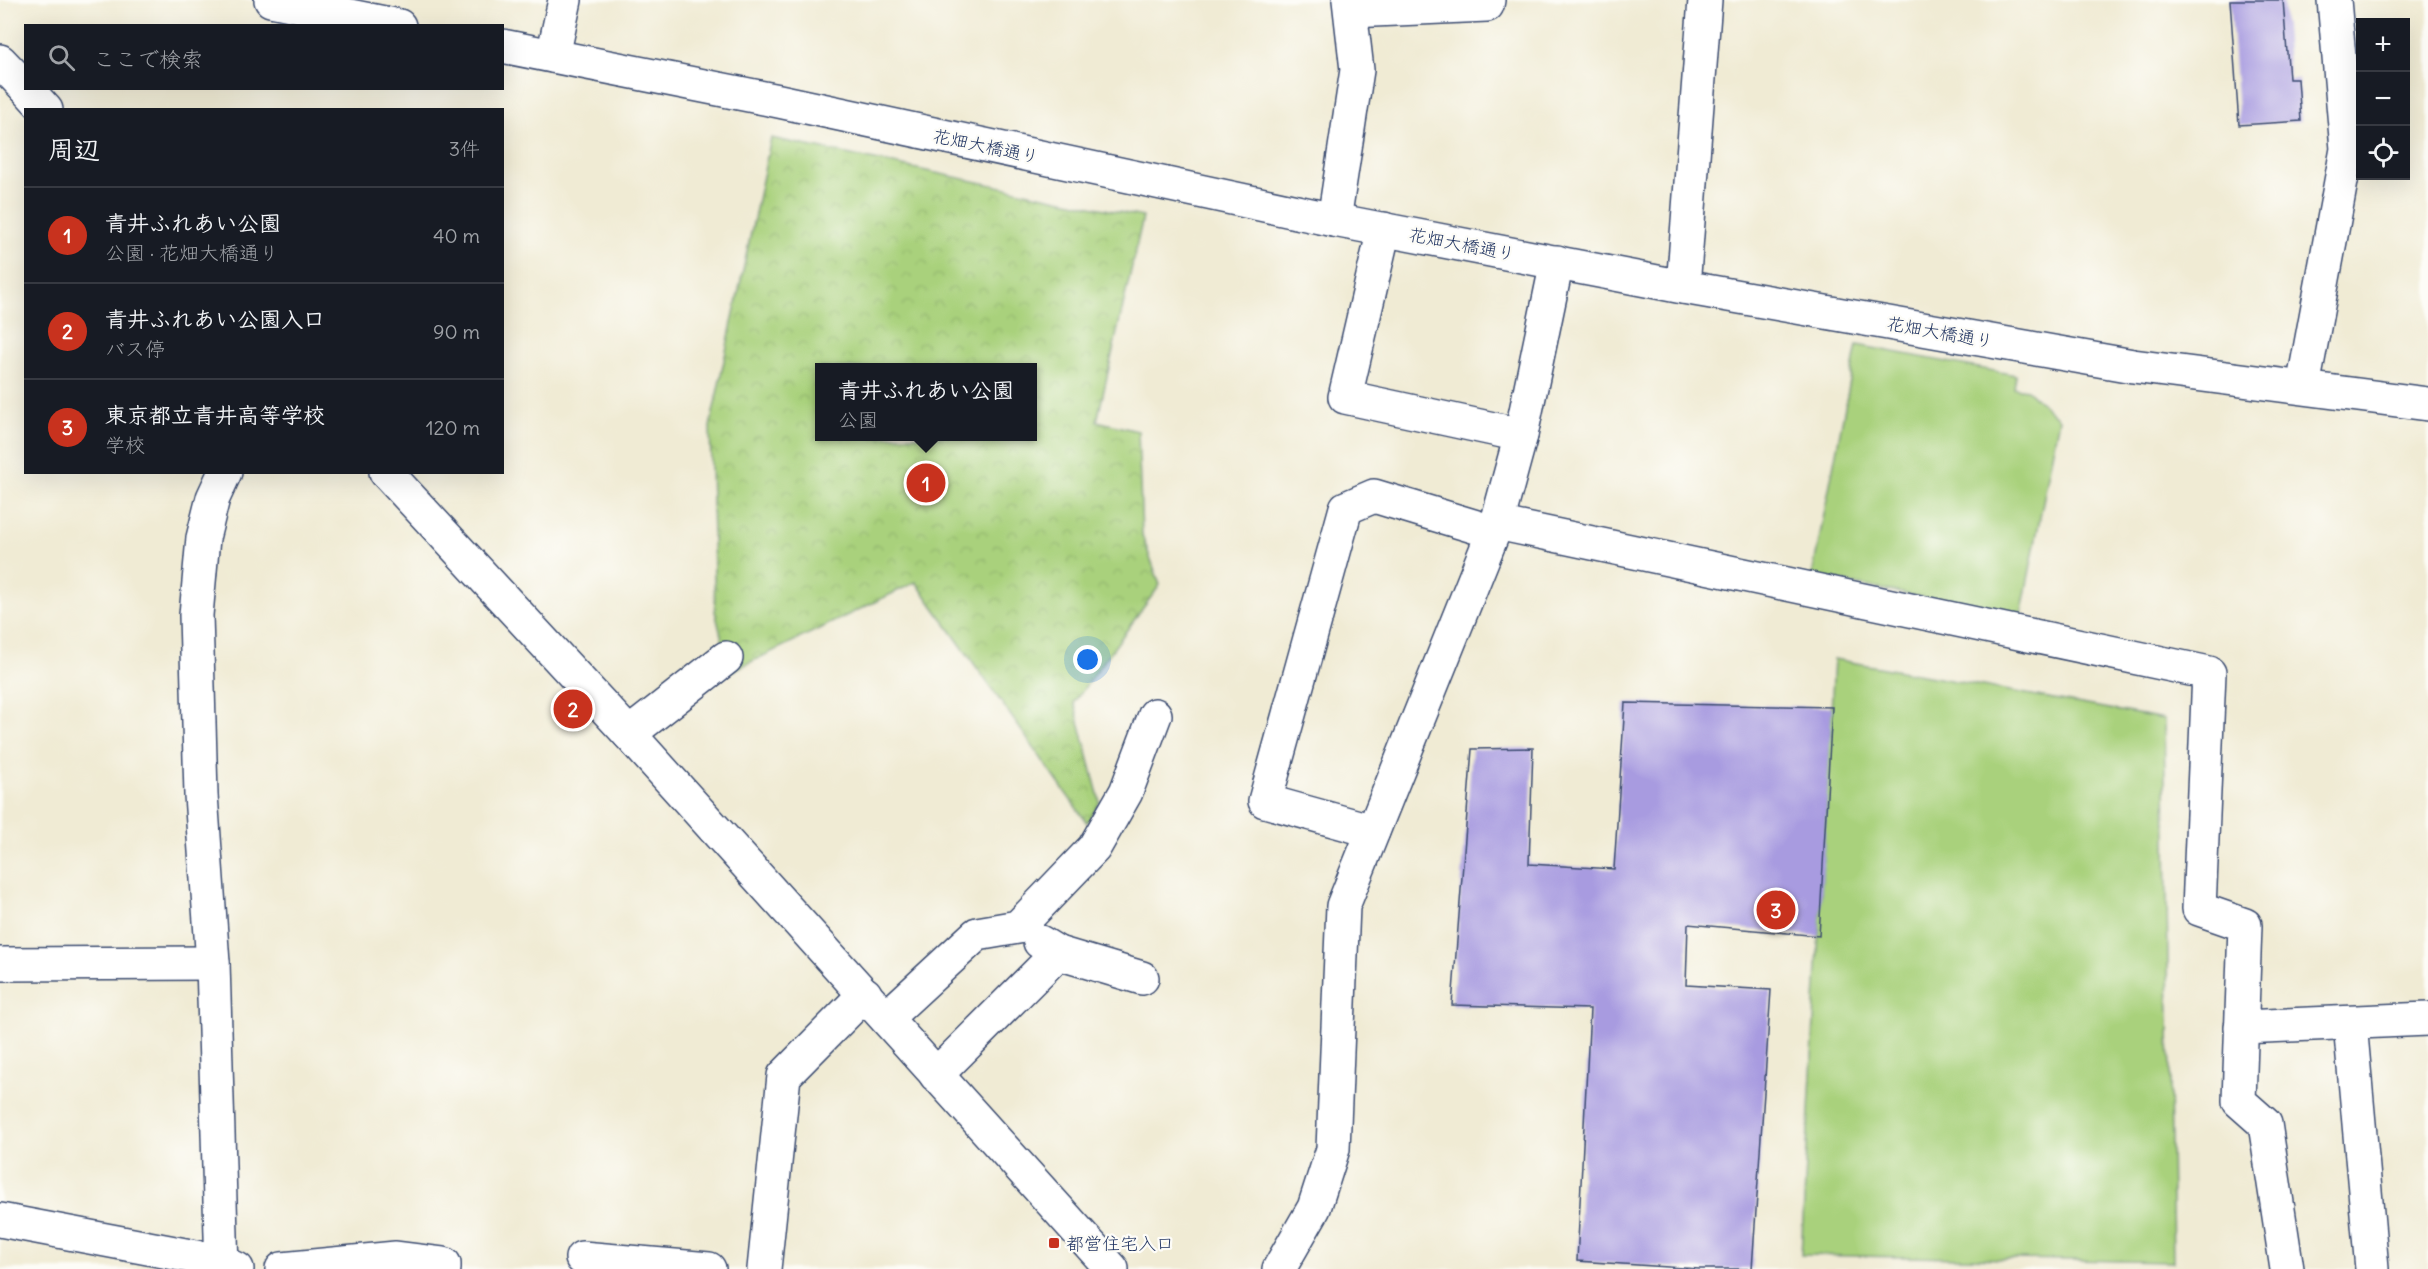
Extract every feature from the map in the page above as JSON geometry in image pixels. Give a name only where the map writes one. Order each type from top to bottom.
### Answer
[{"type":"street","points":[[271,0],[389,24]]},
{"type":"street","points":[[552,56],[565,0]]},
{"type":"street","points":[[1334,220],[1357,70],[1350,6],[1487,5],[1488,0]]},
{"type":"street","points":[[1683,287],[1705,0]]},
{"type":"street","points":[[2302,387],[2346,149],[2334,0]]},
{"type":"street","name":"花畑大橋通り","points":[[504,46],[779,101],[1334,220],[1683,287],[2133,366],[2428,404]]},
{"type":"street","points":[[0,61],[24,86]]},
{"type":"street","points":[[28,90],[44,108]]},
{"type":"street","points":[[1384,229],[1345,397],[1521,435]]},
{"type":"street","points":[[1279,1269],[1314,1208],[1333,1149],[1343,906],[1495,527],[1521,435],[1557,262]]},
{"type":"street","points":[[0,1220],[227,1267],[213,963],[201,795],[196,615],[203,538],[213,498],[224,474]]},
{"type":"street","points":[[388,474],[629,734],[1112,1269]]},
{"type":"street","points":[[1373,831],[1265,801],[1346,508],[1374,496],[1495,527],[2209,674],[2199,909],[2246,925],[2239,1101],[2265,1124],[2287,1269]]},
{"type":"street","points":[[629,734],[726,658]]},
{"type":"street","points":[[886,1018],[977,934],[1018,927],[1094,848],[1126,792],[1155,715]]},
{"type":"street","points":[[1018,927],[1058,953],[1142,978]]},
{"type":"street","points":[[936,1075],[1058,953]]},
{"type":"street","points":[[0,964],[213,963]]},
{"type":"street","points":[[764,1269],[784,1076],[865,994]]},
{"type":"street","points":[[2241,1027],[2428,1020]]},
{"type":"street","points":[[2350,1023],[2372,1269]]},
{"type":"street","points":[[582,1257],[709,1269]]},
{"type":"street","points":[[282,1269],[396,1258],[444,1264],[444,1269]]},
{"type":"green space","points":[[771,138],[1143,217],[1097,421],[1138,431],[1142,535],[1160,585],[1074,702],[1100,802],[1087,823],[916,582],[730,672],[715,611],[710,427]]},
{"type":"green space","points":[[1857,345],[2016,375],[2014,388],[2027,390],[2059,419],[2021,616],[1812,576]]},
{"type":"green space","points":[[1834,659],[2164,719],[2173,1262],[1801,1255]]},
{"type":"building","points":[[2230,0],[2283,0],[2289,79],[2298,79],[2301,121],[2239,125]]},
{"type":"building","points":[[1625,703],[1832,707],[1819,936],[1688,924],[1686,985],[1771,990],[1752,1269],[1699,1269],[1577,1261],[1590,1009],[1452,1005],[1472,749],[1533,748],[1529,864],[1614,869]]},
{"type":"place","name":"青井ふれあい公園","points":[[926,483]]},
{"type":"place","name":"青井ふれあい公園入口","points":[[573,709]]},
{"type":"place","name":"東京都立青井高等学校","points":[[1776,910]]},
{"type":"place","name":"都営住宅入口","points":[[1054,1243]]}]
